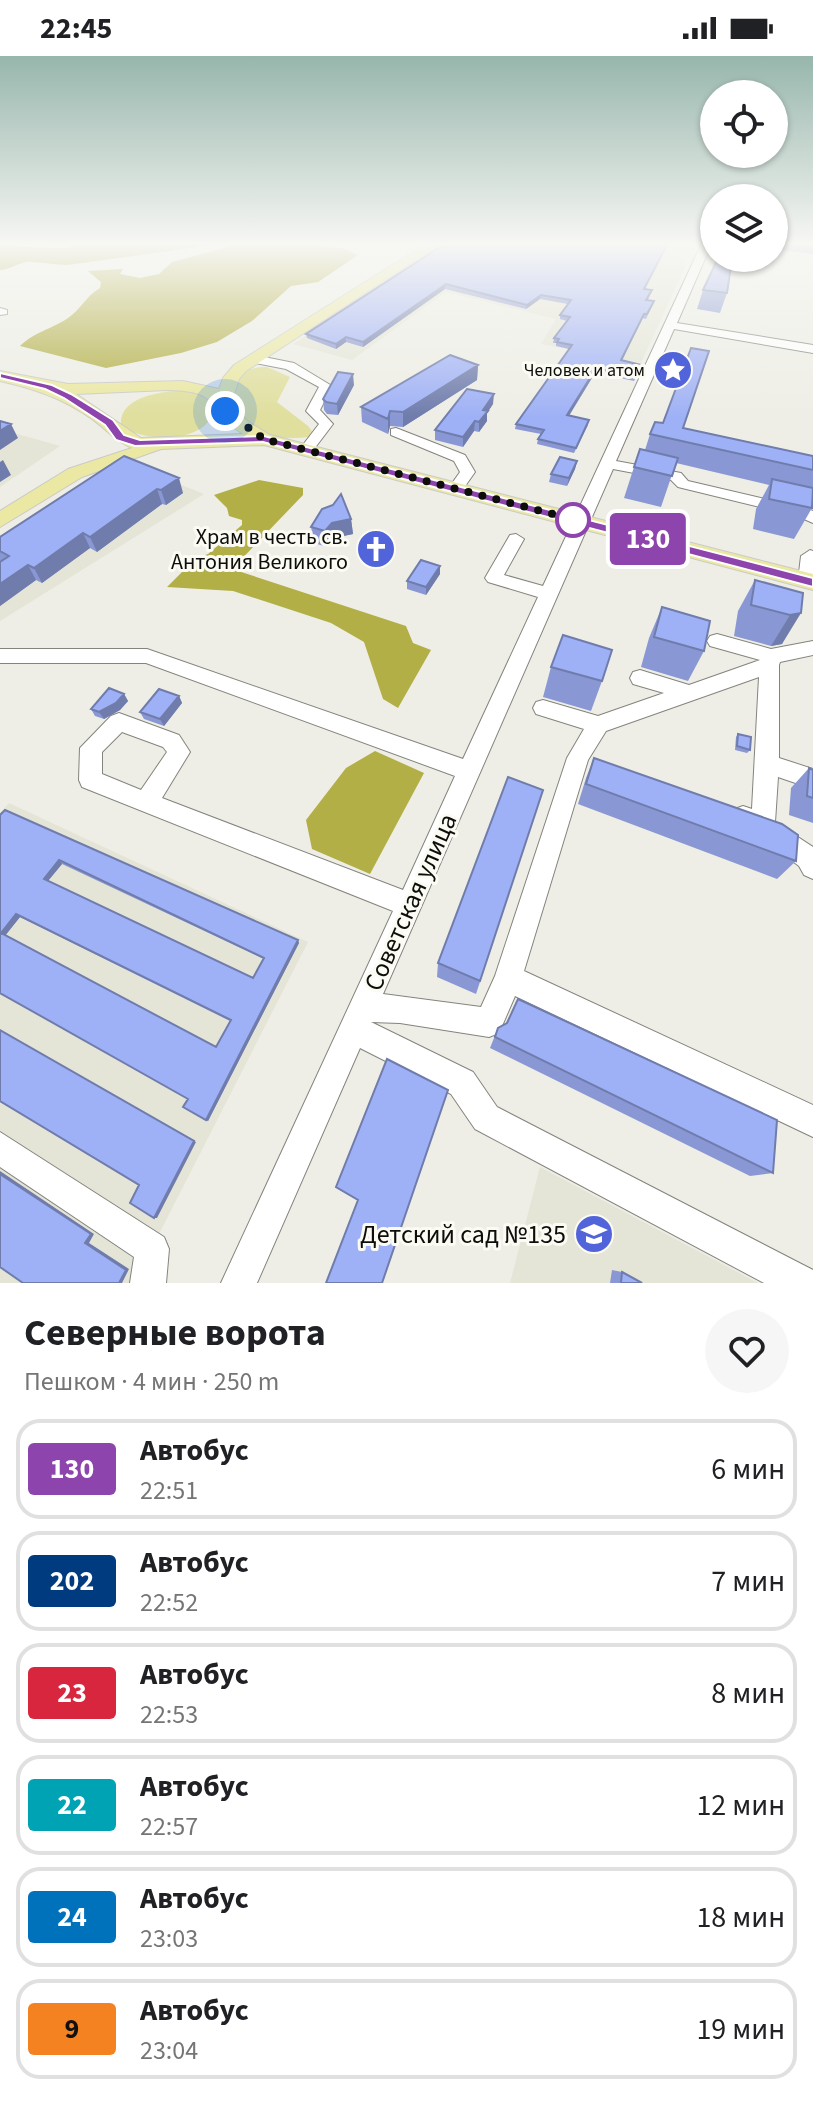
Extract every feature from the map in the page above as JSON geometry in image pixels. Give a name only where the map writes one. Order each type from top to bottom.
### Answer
[{"type":"main road","points":[[0,520],[75,473],[117,456],[203,434],[219,423],[231,378],[247,363],[342,302]]},
{"type":"main road","points":[[75,473],[105,434],[112,412],[123,401],[247,363]]},
{"type":"main road","points":[[0,376],[48,387],[91,390],[206,389],[264,439]]},
{"type":"main road","points":[[48,387],[82,404],[105,434],[139,444],[264,439],[810,582]]},
{"type":"street","name":"Советская улица","points":[[239,1283],[681,302]]},
{"type":"street","points":[[671,325],[813,349]]},
{"type":"street","points":[[247,363],[290,366],[326,386],[313,411],[326,424],[306,450]]},
{"type":"street","points":[[396,432],[460,458],[468,472],[456,489]]},
{"type":"street","points":[[607,464],[676,476],[683,484],[802,512],[813,518]]},
{"type":"street","points":[[516,539],[494,578],[548,594]]},
{"type":"street","points":[[810,582],[810,556],[813,557]]},
{"type":"street","points":[[717,641],[770,660]]},
{"type":"street","points":[[543,708],[598,725],[690,693],[770,660],[813,648]]},
{"type":"street","points":[[0,656],[147,656],[469,771]]},
{"type":"street","points":[[763,824],[768,764],[770,660]]},
{"type":"street","points":[[640,678],[690,693]]},
{"type":"street","points":[[358,1018],[400,1009],[489,1023],[508,978],[578,758],[598,725]]},
{"type":"street","points":[[578,758],[606,768]]},
{"type":"street","points":[[768,764],[813,779]]},
{"type":"street","points":[[146,803],[409,905]]},
{"type":"street","points":[[720,808],[763,824],[811,862]]},
{"type":"street","points":[[508,978],[813,1121]]},
{"type":"street","points":[[358,1018],[462,1083],[486,1118],[800,1283]]},
{"type":"street","points":[[0,1148],[152,1249],[148,1283]]},
{"type":"shaded area","points":[[85,302],[273,302],[252,321],[217,342],[181,353],[106,368],[20,346],[77,311]]},
{"type":"shaded area","points":[[358,302],[432,302],[352,360],[293,344]]},
{"type":"shaded area","points":[[488,302],[669,302],[641,363],[541,344],[556,319]]},
{"type":"shaded area","points":[[267,367],[290,377],[277,402],[308,426],[312,431],[308,437],[283,438],[264,434],[248,424],[241,414],[234,393],[236,383],[242,374]]},
{"type":"shaded area","points":[[174,391],[197,393],[211,402],[214,407],[210,419],[201,428],[175,437],[159,437],[131,431],[121,425],[122,416],[132,403]]},
{"type":"shaded area","points":[[0,429],[60,446],[0,487]]},
{"type":"shaded area","points":[[127,463],[204,494],[0,621],[0,537]]},
{"type":"shaded area","points":[[259,480],[303,488],[303,495],[232,569],[406,626],[413,643],[431,650],[398,708],[383,699],[364,642],[331,623],[233,591],[167,587],[182,572],[183,563],[208,554],[242,525],[242,520],[229,516],[227,508],[214,495]]},
{"type":"shaded area","points":[[375,751],[424,773],[370,874],[312,849],[306,820],[346,768]]},
{"type":"shaded area","points":[[9,803],[308,942],[134,1283],[0,1283],[0,813]]},
{"type":"shaded area","name":"Детский сад №135","points":[[540,1167],[758,1283],[510,1283]]},
{"type":"building","points":[[355,302],[420,302],[363,342],[346,337],[336,344],[306,334]]},
{"type":"building","points":[[569,302],[653,302],[621,360],[641,365],[635,376],[596,368],[567,415],[589,420],[576,448],[538,439],[544,430],[516,424],[572,345],[557,342],[559,339],[554,338],[570,317],[560,315]]},
{"type":"building","points":[[691,348],[709,351],[683,428],[813,456],[813,470],[650,434],[655,422],[663,423]]},
{"type":"building","points":[[450,355],[478,365],[403,412],[390,411],[388,419],[361,407]]},
{"type":"building","points":[[338,372],[353,374],[337,404],[326,402],[323,399]]},
{"type":"building","points":[[467,389],[494,394],[483,410],[488,411],[479,422],[475,421],[463,437],[435,430]]},
{"type":"building","points":[[0,421],[11,424],[0,431]]},
{"type":"building","points":[[640,449],[678,458],[672,476],[634,467]]},
{"type":"building","points":[[124,456],[179,478],[161,490],[157,489],[90,537],[83,533],[34,568],[28,565],[0,584],[0,562],[9,556],[0,551],[0,537]]},
{"type":"building","points":[[560,457],[577,461],[569,478],[551,474]]},
{"type":"building","points":[[772,479],[813,488],[812,508],[769,499]]},
{"type":"building","points":[[341,494],[351,519],[332,523],[325,531],[311,527],[322,509],[333,505]]},
{"type":"building","points":[[421,560],[440,566],[426,587],[407,581]]},
{"type":"building","points":[[755,580],[803,593],[801,613],[790,615],[751,605]]},
{"type":"building","points":[[662,607],[710,621],[704,651],[654,637]]},
{"type":"building","points":[[563,635],[612,650],[602,681],[551,667]]},
{"type":"building","points":[[109,688],[124,694],[116,703],[99,712],[91,709]]},
{"type":"building","points":[[159,689],[179,696],[160,719],[140,712]]},
{"type":"building","points":[[738,734],[751,737],[750,750],[737,746]]},
{"type":"building","points":[[594,758],[782,824],[798,835],[796,861],[586,784]]},
{"type":"building","points":[[809,768],[813,770],[813,798],[807,796]]},
{"type":"building","points":[[508,777],[543,790],[480,981],[438,963]]},
{"type":"building","points":[[5,810],[298,940],[206,1120],[183,1107],[188,1099],[0,993],[0,815]],"holes":[[[59,860],[264,958],[253,978],[44,879]],[[16,914],[231,1020],[216,1047],[1,933]]]},
{"type":"building","points":[[518,999],[777,1120],[773,1173],[495,1037],[498,1028],[507,1023]]},
{"type":"building","points":[[0,1030],[194,1141],[154,1218],[130,1203],[139,1185],[0,1101]]},
{"type":"building","points":[[387,1059],[448,1090],[382,1283],[326,1283],[358,1200],[336,1187]]},
{"type":"building","points":[[0,1174],[91,1234],[85,1243],[126,1270],[119,1283],[23,1283],[0,1267]]},
{"type":"building","points":[[622,1272],[642,1283],[621,1283]]},
{"type":"bus line","name":"130","points":[[0,376],[48,387],[68,396],[109,422],[120,437],[139,444],[264,439],[813,582]]},
{"type":"place","name":"Человек и атом","points":[[673,370]]},
{"type":"place","name":"Храм в честь св. Антония Великого","points":[[376,549]]},
{"type":"place","name":"Детский сад №135","points":[[594,1234]]},
{"type":"route","points":[[225,411],[264,439],[580,521],[573,520]]}]
